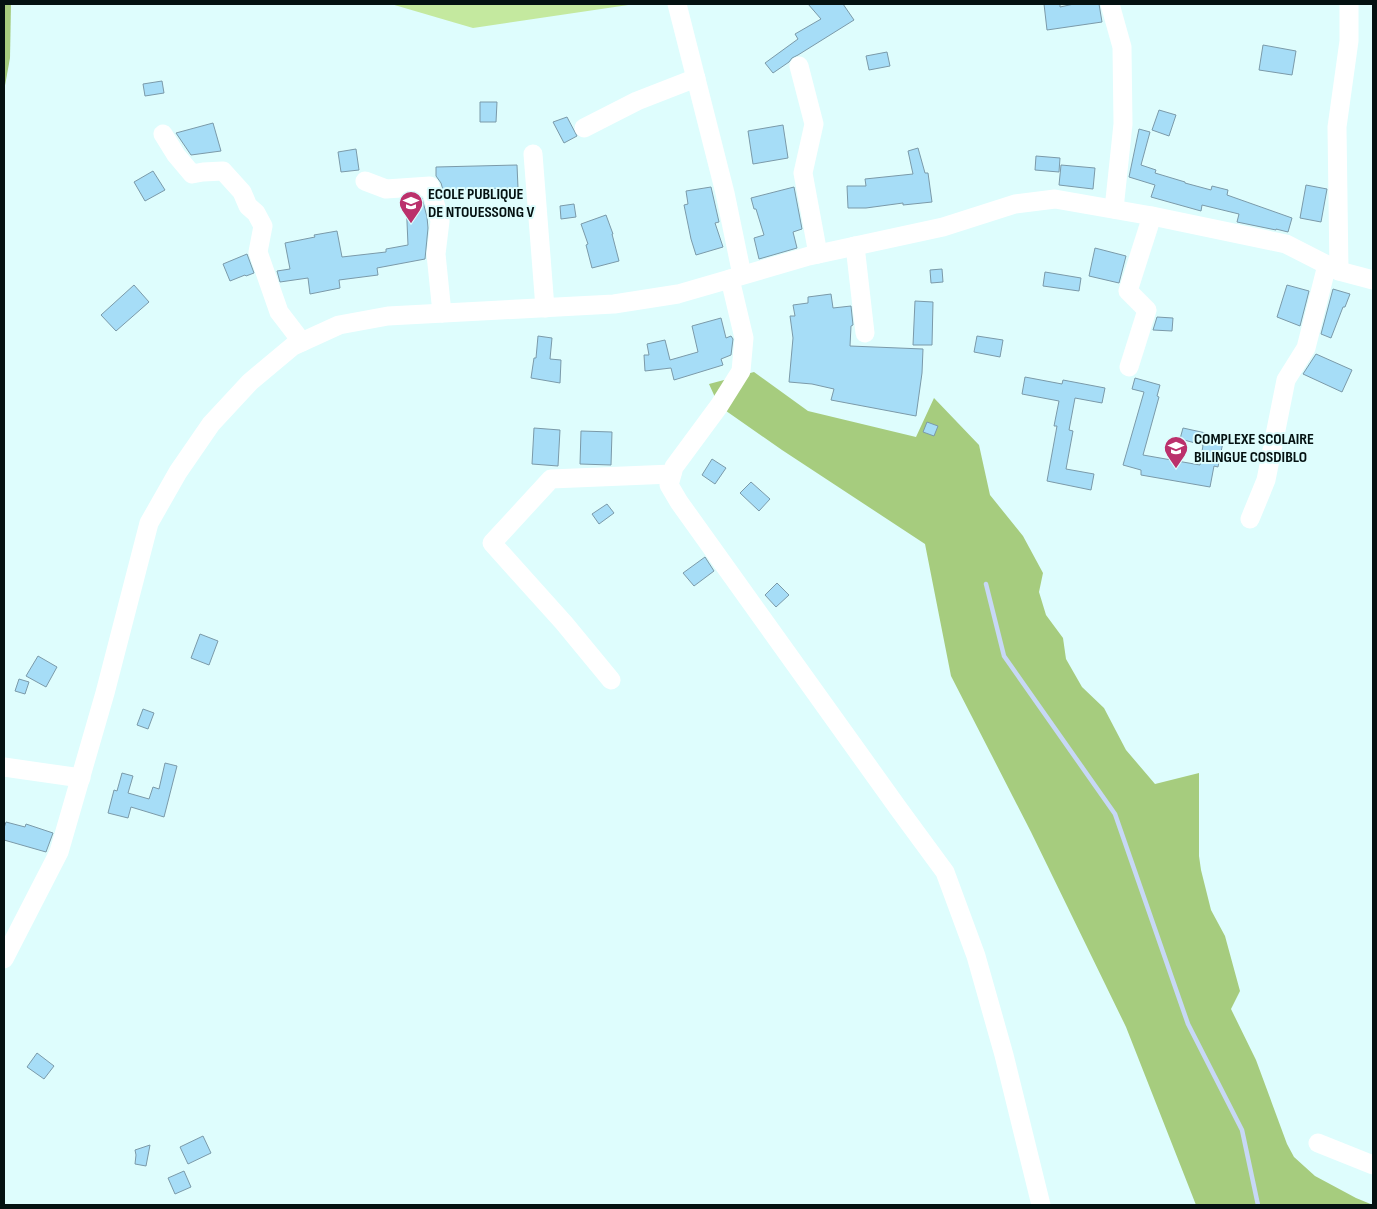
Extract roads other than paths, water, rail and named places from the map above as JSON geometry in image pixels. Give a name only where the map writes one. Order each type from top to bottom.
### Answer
[{"type":"street","points":[[677,4],[725,193],[744,338],[741,371],[719,406],[674,467],[669,485],[679,502],[898,808],[946,872],[976,956],[1004,1055],[1041,1205]]},
{"type":"street","points":[[1110,4],[1122,47],[1123,124],[1114,209]]},
{"type":"street","points":[[1250,519],[1266,480],[1286,380],[1306,348],[1333,268],[1337,127],[1349,41],[1350,4]]},
{"type":"street","points":[[799,66],[814,124],[803,173],[818,254]]},
{"type":"street","points":[[584,128],[637,101],[696,78]]},
{"type":"street","points":[[163,134],[176,155],[192,174],[223,171],[242,192],[248,206],[256,213],[263,226],[258,252],[279,312],[302,342]]},
{"type":"street","points":[[534,154],[545,308]]},
{"type":"street","points":[[365,181],[386,189],[430,186],[440,221],[436,254],[442,313]]},
{"type":"street","points":[[5,957],[59,852],[105,693],[149,523],[178,472],[211,424],[250,382],[293,346],[339,326],[388,316],[614,304],[678,294],[818,254],[943,227],[1015,204],[1055,199],[1152,216],[1286,244],[1333,268],[1373,280]]},
{"type":"street","points":[[1129,367],[1148,310],[1128,291],[1152,216]]},
{"type":"street","points":[[855,246],[865,333]]},
{"type":"street","points":[[611,680],[564,623],[492,543],[552,478],[672,474]]},
{"type":"street","points":[[4,767],[80,778]]},
{"type":"street","points":[[1318,1143],[1373,1165]]},
{"type":"waterway","points":[[986,584],[1004,656],[1115,814],[1188,1024],[1242,1130],[1258,1205]]},
{"type":"place","name":"ECOLE PUBLIQUE DE NTOUESSONG V","points":[[411,224]]},
{"type":"place","name":"COMPLEXE SCOLAIRE BILINGUE COSDIBLO","points":[[1176,469]]}]
